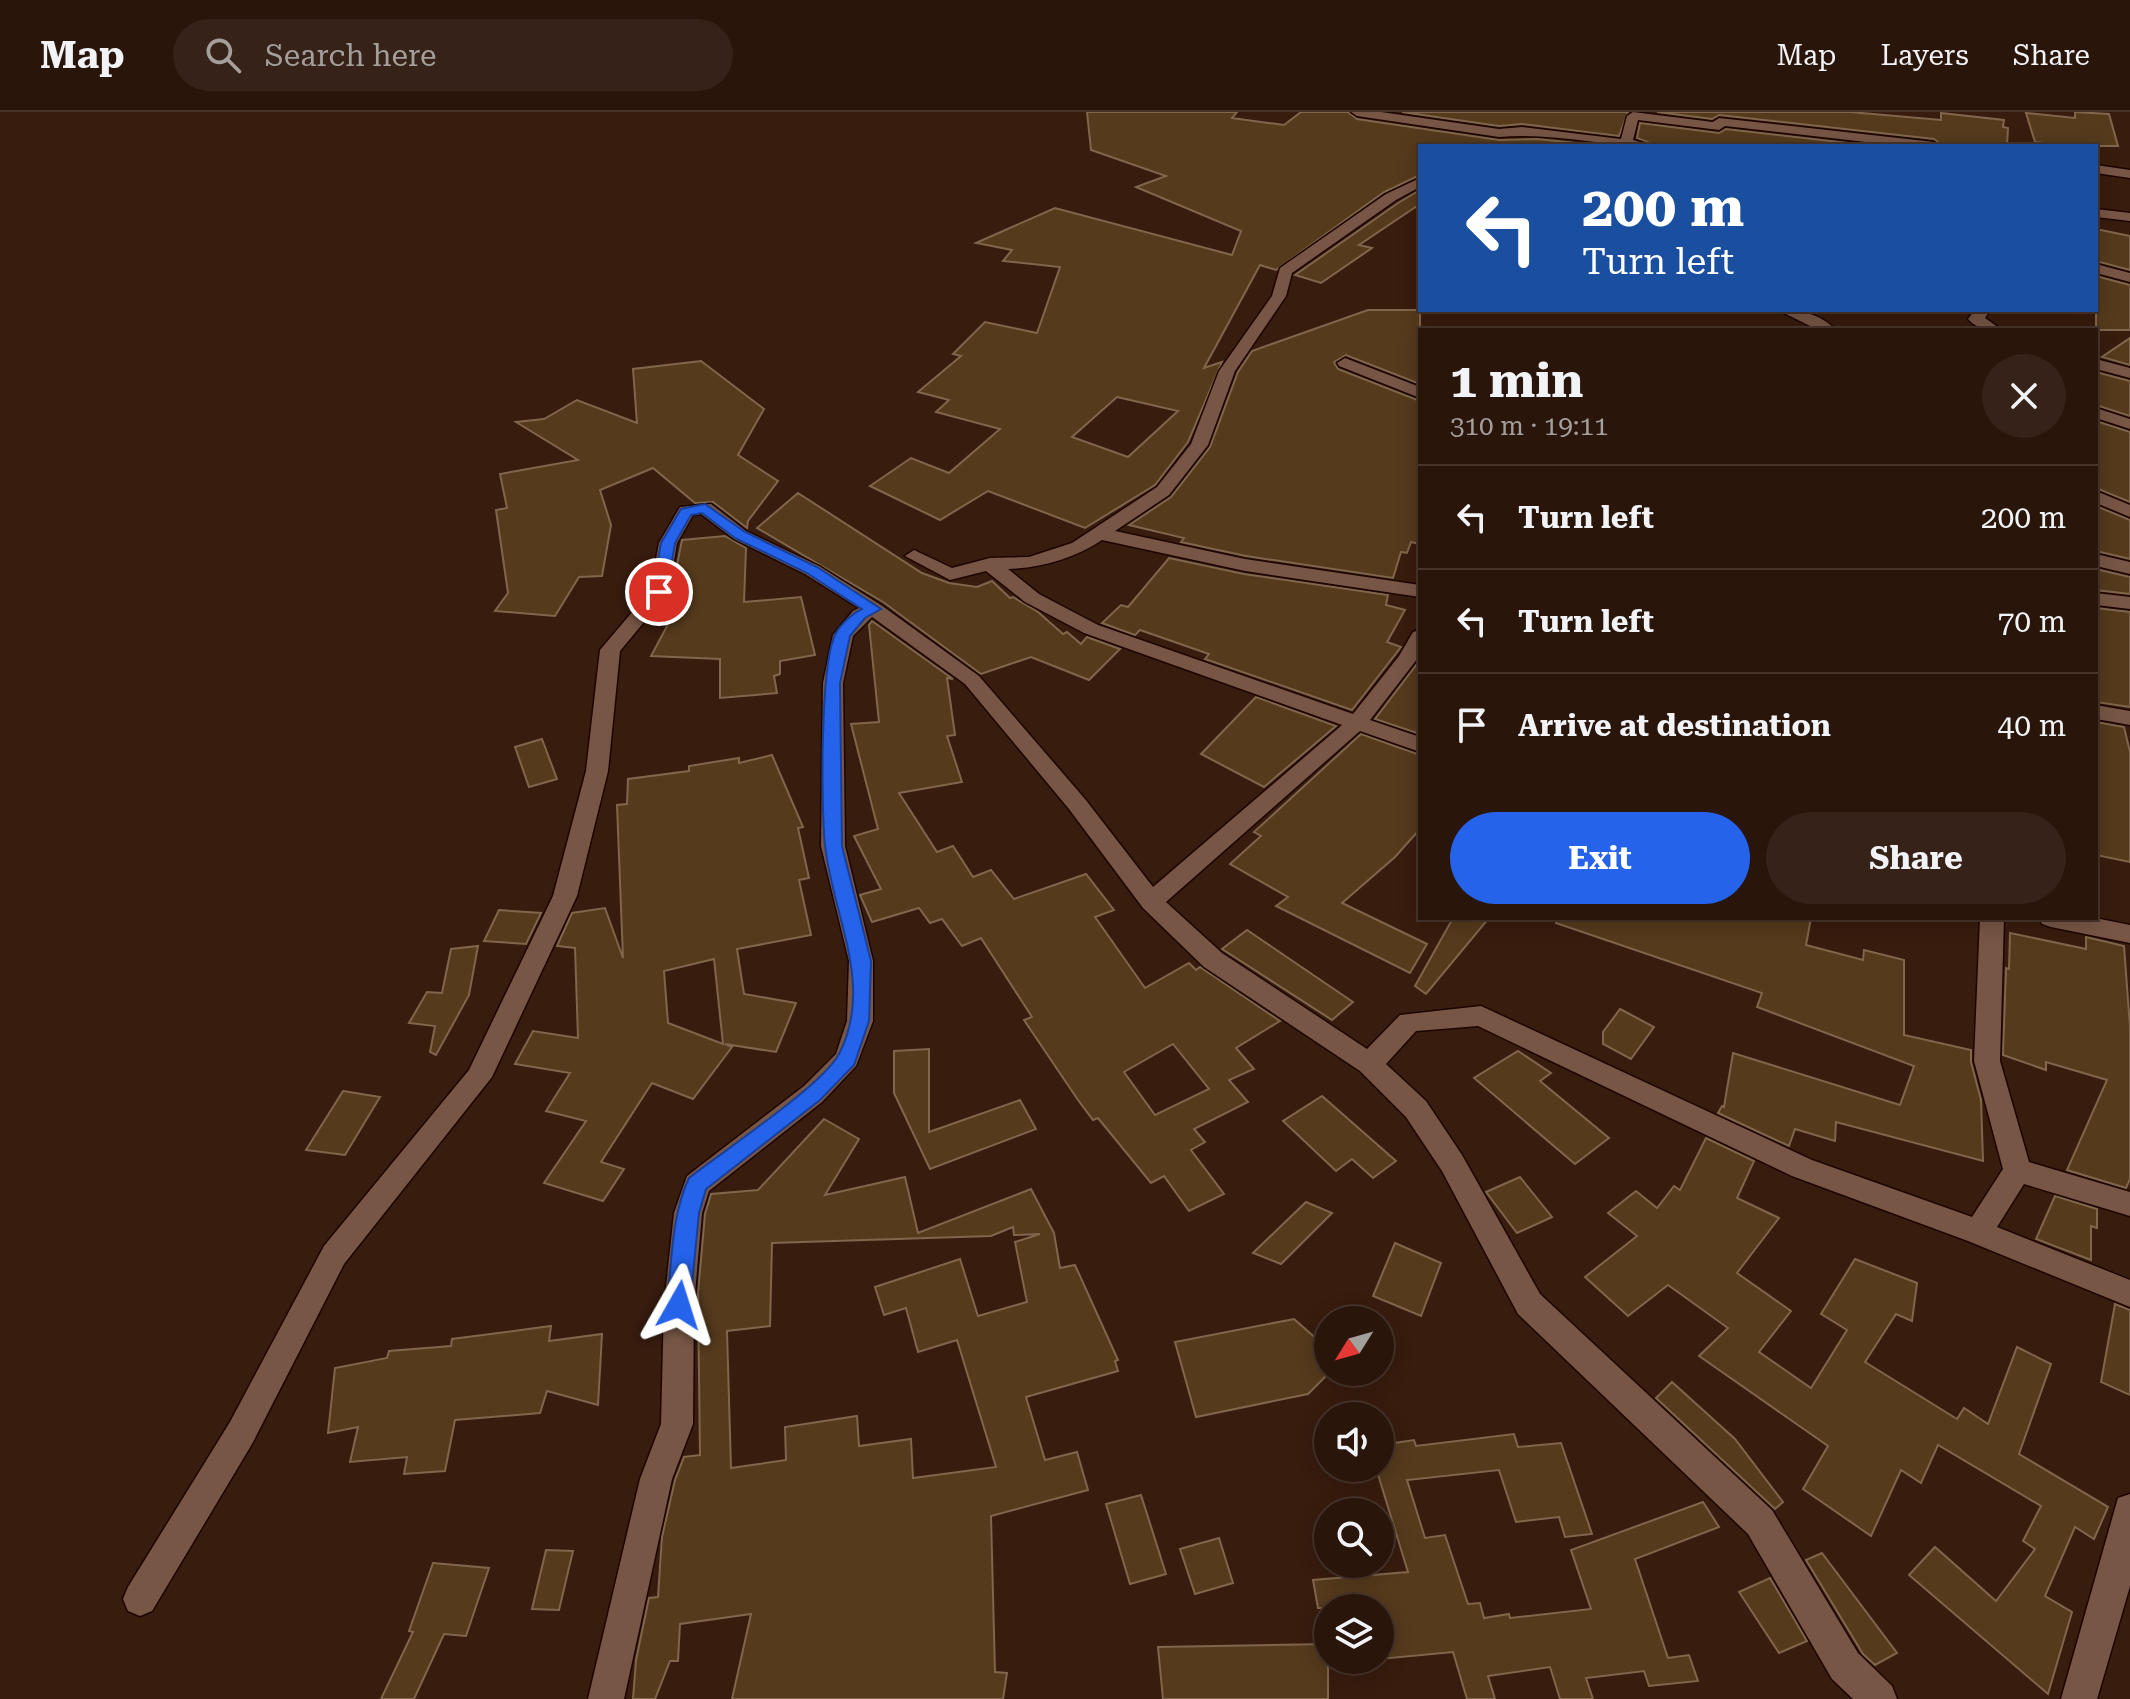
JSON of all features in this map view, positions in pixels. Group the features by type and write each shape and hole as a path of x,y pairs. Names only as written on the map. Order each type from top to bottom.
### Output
{"street":[{"path":"1357,112 1499,133 1522,131 1633,144"},
{"path":"1626,143 1633,116 1719,126 1719,122 1845,134 1919,144"},
{"path":"1486,144 1499,133"},
{"path":"2098,169 2130,174"},
{"path":"914,556 950,574 990,564 1031,563 1079,547 1163,491 1199,445 1227,371 1279,296 1285,271 1391,197 1418,183"},
{"path":"2098,213 2130,217"},
{"path":"2098,269 2130,278"},
{"path":"1981,312 1976,319 1991,328"},
{"path":"1345,363 1418,392"},
{"path":"2098,365 2130,373"},
{"path":"2098,414 2130,424"},
{"path":"2098,497 2130,512"},
{"path":"140,1599 241,1433 334,1255 479,1077 565,896 597,771 610,650 659,592 668,543 686,511 705,508 740,535 812,570 874,609 972,680 1077,804 1151,902 1213,960 1369,1064 1416,1109 1438,1141 1529,1304 1760,1522 1845,1666 1879,1699"},
{"path":"1097,533 1245,565 1418,591"},
{"path":"2098,560 2130,568"},
{"path":"990,564 1032,598 1091,629 1418,744"},
{"path":"2098,599 2130,603"},
{"path":"606,1699 656,1479 677,1424 679,1305 688,1213 697,1184 822,1086 847,1059 860,1021 861,961 833,846 833,683 843,635 860,615 874,609"},
{"path":"1151,902 1356,724 1408,658 1418,640"},
{"path":"2098,712 2130,718"},
{"path":"1978,1232 2017,1170 1987,1061 1992,920"},
{"path":"2061,920 2130,934"},
{"path":"1369,1064 1409,1022 1481,1016 1802,1168 1978,1232 2130,1294"},
{"path":"2017,1170 2130,1204"},
{"path":"2079,1699 2114,1582 2130,1510"}],"building":[{"path":"1087,112 1237,112 1232,118 1284,125 1301,112 1348,112 1357,119 1499,140 1537,139 1586,144 1418,144 1418,176 1384,192 1276,270 1260,265 1204,368 1222,362 1188,442 1155,485 1085,528 988,491 940,520 870,486 911,458 949,473 1000,429 936,412 949,400 918,392 961,356 953,354 985,322 1037,333 1060,267 1003,261 1012,250 976,243 1055,208 1232,255 1241,231 1136,187 1166,176 1091,150","holes":["1117,397 1178,411 1128,457 1072,437"]},
{"path":"1402,112 1628,112 1619,136 1522,124 1499,126"},
{"path":"1657,112 1850,112 1941,120 1941,113 2004,120 2003,127 2008,128 2007,144 1940,144 1934,139 1719,115 1712,119"},
{"path":"2075,112 2109,114 2118,146 2035,142 2026,113 2075,118"},
{"path":"1640,123 1857,144 1652,144 1637,138"},
{"path":"1418,191 1418,205 1359,245 1372,248 1321,283 1295,275"},
{"path":"2098,229 2130,236 2130,270 2098,262"},
{"path":"2098,277 2130,285 2130,330 2096,328"},
{"path":"1368,310 1420,312 1418,383 1346,355 1334,362 1338,369 1418,400 1418,544 1411,542 1407,553 1401,552 1393,578 1246,556 1181,542 1184,538 1129,525 1171,497 1210,447 1238,372 1252,351"},
{"path":"2130,338 2130,365 2102,357"},
{"path":"701,361 764,409 738,455 778,481 748,521 747,528 713,502 695,503 653,468 600,490 611,525 602,576 579,577 555,616 495,611 508,593 496,510 507,508 500,474 578,460 516,422 544,419 577,400 637,423 633,369"},
{"path":"2098,373 2130,381 2130,416 2098,406"},
{"path":"2098,422 2130,432 2130,502 2098,489"},
{"path":"798,493 922,573 949,583 977,587 992,581 1010,598 1038,612 1063,634 1067,632 1081,644 1087,637 1120,649 1089,680 1031,657 981,674 883,602 757,528"},
{"path":"2098,507 2130,520 2130,559 2098,551"},
{"path":"725,536 746,548 744,602 801,597 815,655 780,661 780,674 774,676 777,693 720,698 720,659 651,656 674,613 675,575 682,540"},
{"path":"1169,558 1244,574 1388,595 1386,605 1405,610 1387,642 1401,647 1352,710 1205,659 1209,654 1140,630 1135,635 1102,623 1121,605 1128,607"},
{"path":"2098,569 2130,577 2130,594 2098,590"},
{"path":"2098,608 2130,612 2130,707 2098,702"},
{"path":"872,621 953,679 947,678 955,735 947,736 962,782 899,793 937,852 953,846 973,877 991,870 1014,899 1086,874 1114,910 1095,917 1145,988 1189,963 1196,970 1200,967 1280,1021 1236,1048 1254,1069 1229,1080 1248,1102 1194,1129 1205,1142 1191,1150 1224,1194 1189,1211 1164,1176 1151,1183 1098,1118 1093,1120 1078,1100 1024,1020 1032,1017 981,938 962,946 942,919 930,923 919,908 872,922 860,895 881,889 854,836 878,829 851,724 879,722 869,625","holes":["1173,1044 1209,1089 1155,1115 1124,1072"]},
{"path":"1418,663 1418,733 1375,719"},
{"path":"1256,697 1336,726 1264,787 1201,754"},
{"path":"2098,722 2124,727 2130,752 2130,862 2098,855"},
{"path":"1361,734 1418,754 1418,831 1395,857 1342,903 1427,944 1410,973 1276,906 1288,897 1230,864 1261,836 1254,832"},
{"path":"542,739 557,779 529,787 515,747"},
{"path":"772,755 803,827 798,828 809,878 799,880 811,935 737,949 744,994 796,1003 776,1052 725,1044 732,1047 693,1099 652,1083 601,1162 624,1169 603,1201 544,1183 586,1121 546,1111 570,1073 515,1064 533,1031 578,1038 575,948 557,946 572,913 605,908 623,958 617,805 627,804 628,779 689,771 689,766 739,758 739,763","holes":["714,959 723,1044 668,1023 664,971"]},
{"path":"499,910 541,913 526,944 484,941"},
{"path":"1452,920 1487,920 1426,994 1415,986"},
{"path":"1557,920 1811,920 1806,945 1863,960 1864,950 1904,960 1904,1035 1971,1050 1981,1100 1983,1161 1836,1122 1835,1141 1795,1129 1789,1146 1718,1113 1724,1107 1733,1053 1900,1105 1914,1066 1757,1007 1762,993 1556,923"},
{"path":"1247,930 1353,1002 1332,1020 1222,949"},
{"path":"2010,933 2086,949 2086,937 2124,946 2130,1027 2130,1179 2126,1188 2067,1170 2107,1080 2046,1062 2046,1070 2003,1055"},
{"path":"478,946 469,995 436,1055 430,1052 435,1026 409,1023 427,992 442,993 451,949"},
{"path":"1620,1009 1654,1027 1631,1059 1603,1044 1603,1032"},
{"path":"929,1049 929,1132 1020,1100 1036,1129 930,1169 894,1093 894,1051"},
{"path":"1518,1051 1551,1073 1540,1081 1609,1138 1575,1164 1474,1078"},
{"path":"343,1091 380,1097 345,1155 306,1150"},
{"path":"1322,1096 1396,1161 1373,1178 1352,1159 1336,1171 1283,1121"},
{"path":"824,1119 859,1139 825,1195 905,1177 918,1233 1031,1189 1054,1233 1060,1268 1075,1265 1118,1360 1115,1361 1118,1371 1026,1397 1045,1460 1077,1452 1088,1490 991,1516 995,1672 1007,1673 1003,1699 732,1699 751,1614 680,1624 678,1661 670,1661 655,1699 633,1699 636,1660 649,1598 658,1597 662,1537 675,1480 684,1457 700,1455 698,1293 705,1214 711,1194 758,1190","holes":["1013,1227 1014,1235 1040,1234 1015,1242 1027,1302 978,1316 960,1259 875,1287 884,1315 906,1308 918,1352 957,1340 996,1467 913,1478 911,1439 859,1446 857,1416 785,1427 786,1460 731,1468 727,1331 770,1326 772,1243 991,1236"]},
{"path":"1706,1138 1754,1161 1737,1198 1779,1218 1737,1273 1791,1311 1759,1352 1811,1388 1847,1330 1821,1314 1855,1259 1917,1283 1912,1321 1896,1314 1865,1362 1957,1419 1964,1408 1988,1424 2017,1347 2051,1364 2019,1454 2108,1507 2094,1539 2075,1527 2045,1596 2072,1612 2048,1694 1909,1575 1935,1547 1996,1601 2035,1549 2023,1541 2041,1506 1938,1445 1921,1483 1901,1470 1871,1536 1803,1489 1828,1446 1699,1356 1728,1328 1668,1285 1628,1316 1585,1277 1637,1236 1608,1213 1636,1191 1657,1208 1674,1186 1680,1190"},
{"path":"1520,1177 1552,1217 1517,1233 1486,1192"},
{"path":"2055,1196 2097,1209 2097,1228 2091,1226 2091,1260 2036,1239"},
{"path":"1306,1202 1332,1213 1281,1264 1253,1253"},
{"path":"1395,1243 1441,1263 1421,1316 1373,1296"},
{"path":"2115,1304 2130,1310 2130,1395 2101,1382"},
{"path":"1294,1319 1314,1337 1316,1386 1308,1394 1196,1417 1175,1342"},
{"path":"551,1326 549,1341 602,1334 598,1405 547,1391 540,1413 455,1420 445,1471 404,1474 407,1457 350,1462 358,1427 328,1433 335,1368 387,1358 389,1351 451,1346 452,1339"},
{"path":"1672,1382 1735,1439 1783,1502 1775,1509 1656,1398"},
{"path":"1514,1434 1518,1447 1561,1443 1592,1534 1565,1537 1559,1517 1516,1522 1499,1470 1407,1480 1425,1538 1445,1535 1468,1604 1480,1603 1484,1618 1591,1609 1571,1550 1703,1502 1719,1527 1635,1559 1668,1658 1689,1655 1698,1681 1649,1686 1644,1671 1586,1678 1593,1699 1560,1699 1550,1667 1488,1676 1495,1699 1467,1699 1453,1652 1394,1658 1394,1594 1316,1594 1313,1580 1394,1578 1394,1573 1408,1572 1394,1526 1394,1498 1385,1498 1380,1482 1394,1482 1394,1443 1414,1440 1416,1446"},
{"path":"1141,1495 1166,1574 1130,1584 1106,1504"},
{"path":"1219,1538 1233,1583 1195,1594 1180,1549"},
{"path":"546,1550 573,1551 559,1610 532,1609"},
{"path":"1822,1553 1897,1653 1875,1665 1863,1654 1806,1560"},
{"path":"433,1563 489,1568 466,1636 444,1634 414,1699 381,1699 413,1632 409,1631"},
{"path":"1770,1578 1807,1641 1779,1653 1739,1592"},
{"path":"1314,1644 1314,1674 1328,1674 1328,1699 1163,1699 1158,1647"}],"route":[{"path":"659,592 668,543 686,511 705,508 740,535 812,570 874,609 860,615 843,635 833,683 833,846 861,961 860,1021 847,1059 813,1094 697,1184 688,1213 679,1305"}]}
